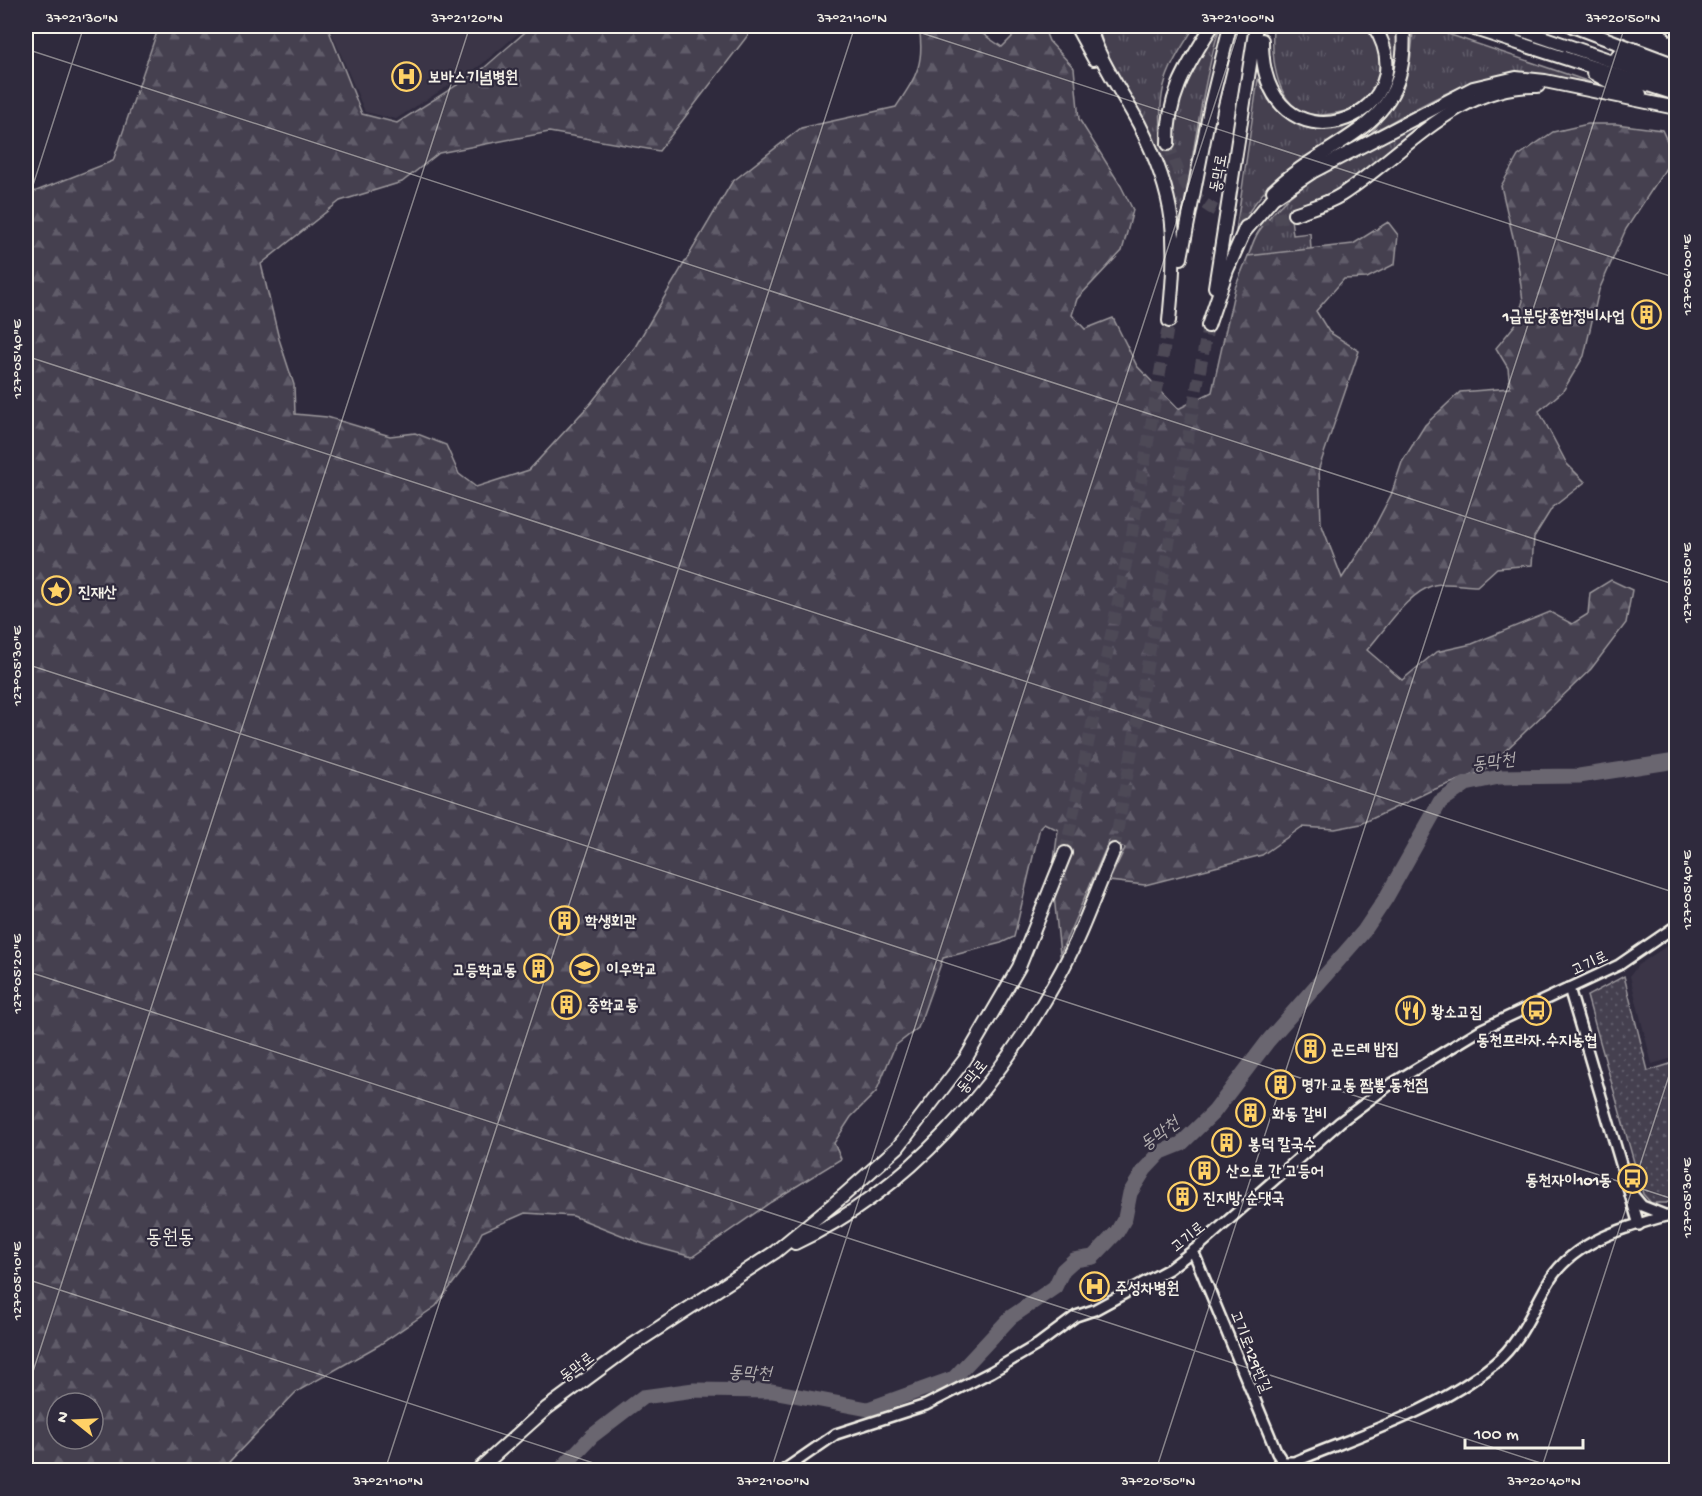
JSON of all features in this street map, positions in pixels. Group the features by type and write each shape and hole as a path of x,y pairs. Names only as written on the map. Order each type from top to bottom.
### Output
{"main road":[{"path":"1076,26 1099,68 1139,125"},
{"path":"1089,26 1107,68 1139,125"},
{"path":"1168,144 1172,101 1184,72 1212,26"},
{"name":"동막로","path":"1139,125 1168,190 1175,240 1169,321 1211,104 1230,26"},
{"name":"동막로","path":"1244,232 1227,270 1208,326 1256,26"},
{"path":"1264,26 1262,60 1269,86 1280,102 1293,114 1303,119 1322,123 1350,118 1365,108 1377,95 1384,80 1387,63 1383,42 1374,26"},
{"path":"1244,232 1254,213 1286,179 1358,134 1379,114 1391,95 1404,56 1403,26"},
{"path":"1465,26 1677,94"},
{"path":"1510,26 1556,40 1576,43 1677,74"},
{"path":"1572,26 1677,65"},
{"path":"1577,26 1589,32"},
{"path":"1672,26 1677,31"},
{"path":"1556,40 1573,49 1677,82"},
{"path":"1571,60 1617,87 1677,108"},
{"path":"1244,232 1273,198 1312,172 1473,88 1516,78 1677,108"},
{"path":"1294,214 1341,194 1438,120 1486,94 1526,86 1574,87"},
{"name":"동막로","path":"478,1470 496,1457 547,1408 631,1346 775,1252 855,1209 902,1172 950,1128 986,1086 1057,980 1114,850"},
{"name":"동막로","path":"775,1252 898,1147 966,1058 1019,967 1065,853"},
{"name":"동막로","path":"487,1470 496,1457"}],"street":[{"name":"고기로","path":"784,1470 836,1434 926,1405 1037,1346 1076,1316 1094,1310 1123,1295 1193,1251 1323,1136 1388,1086 1482,1029 1635,956 1677,926"},
{"path":"1569,988 1638,1226 1672,1214"},
{"path":"1628,1189 1642,1206 1672,1214"},
{"name":"고기로129번길","path":"1193,1251 1277,1453 1283,1462 1294,1462 1434,1403 1473,1381 1513,1346 1551,1278 1564,1263 1594,1242 1638,1226"}],"shaded area":[{"name":"보바스기념병원","path":"329,26 517,26 520,32 481,65 396,119 365,112"},
{"path":"1676,940 1676,1057 1652,1064 1630,976 1638,965"}],"green space":[{"path":"159,26 327,26 362,114 397,123 484,68 524,33 520,26 755,26 659,151 549,132 439,153 402,182 340,201 261,264 279,339 294,385 295,414 327,417 390,436 415,433 446,445 459,474 476,487 529,470 591,403 635,347 732,182 801,128 896,107 918,69 921,50 919,26 971,26 1002,47 1023,26 1043,26 1049,41 1074,68 1079,119 1121,186 1133,210 1122,251 1077,299 1072,315 1085,329 1113,318 1137,366 1178,409 1212,392 1235,288 1248,256 1353,244 1388,222 1398,235 1395,264 1367,278 1344,279 1316,311 1329,332 1359,351 1319,468 1321,523 1342,578 1369,537 1391,495 1402,462 1425,425 1460,392 1510,388 1508,368 1496,348 1515,325 1523,301 1516,250 1501,186 1518,156 1553,132 1588,124 1616,124 1662,130 1674,156 1626,229 1599,290 1584,356 1563,391 1539,411 1567,464 1585,482 1552,508 1534,537 1532,565 1497,568 1477,586 1439,584 1424,589 1406,604 1367,650 1402,680 1436,652 1472,644 1550,612 1572,624 1588,614 1590,593 1611,580 1632,590 1626,623 1591,669 1484,771 1430,791 1361,824 1335,829 1302,827 1262,855 1145,885 1109,881 1125,848 1109,841 1060,954 1052,876 1058,830 1044,823 1040,827 1014,937 1001,943 943,958 918,1028 895,1046 876,1092 851,1117 834,1143 841,1159 771,1202 692,1257 644,1244 573,1216 525,1213 482,1232 463,1270 436,1306 379,1345 296,1392 228,1463 208,1470 26,1470 26,195 113,161"},
{"path":"1098,26 1195,26 1171,67 1162,92 1162,141 1175,100 1216,26 1220,26 1202,102 1180,230 1162,164 1145,125 1112,65"},
{"path":"1273,26 1367,26 1374,34 1378,44 1380,66 1373,87 1367,96 1360,104 1338,113 1312,114 1298,109 1288,100 1276,73"},
{"path":"1380,26 1397,26 1397,61 1390,88 1376,109 1357,126 1288,171 1266,190 1236,231 1258,79 1274,107 1297,121 1324,128 1350,123 1362,117 1374,105 1387,69 1390,56 1388,42"},
{"path":"1413,26 1424,26 1590,82 1531,74 1493,77 1439,97 1371,133 1390,108 1403,84 1411,57"},
{"path":"1446,107 1337,191 1290,210 1293,235 1310,233 1311,250 1248,257 1259,231 1296,191 1344,158"},
{"path":"1624,976 1648,1071 1676,1062 1676,1199 1666,1203 1651,1203 1643,1194 1587,996"}],"waterway":[{"name":"동막천","path":"560,1470 592,1436 643,1397 694,1390 772,1391 868,1409 954,1378 1011,1317 1055,1287 1063,1270 1074,1260 1093,1257 1117,1232 1125,1218 1130,1193 1145,1169 1161,1152 1181,1144 1214,1112 1268,1041 1364,931 1386,898 1440,802 1466,784 1499,777 1579,776 1676,761"}],"tunnel":[{"path":"1168,144 1182,179 1207,205 1220,212 1249,220 1264,220 1294,214"},
{"path":"1065,853 1131,540 1169,321"},
{"path":"1114,850 1208,326"}],"place":[{"name":"보바스기념병원","path":"407,76"},
{"name":"1급분당종합정비사업","path":"1646,315"},
{"name":"진재산","path":"57,591"},
{"name":"학생회관","path":"564,920"},
{"name":"이우학교","path":"585,968"},
{"name":"고등학교동","path":"538,969"},
{"name":"중학교동","path":"566,1004"},
{"name":"황소고집","path":"1410,1011"},
{"name":"동천프라자.수지농협","path":"1537,1011"},
{"name":"곤드레 밥집","path":"1310,1048"},
{"name":"명가 교동 짬뽕 동천점","path":"1280,1084"},
{"name":"화동 갈비","path":"1251,1113"},
{"name":"봉덕 칼국수","path":"1227,1143"},
{"name":"산으로 간 고등어","path":"1205,1170"},
{"name":"동천자이101동","path":"1633,1179"},
{"name":"진지방 순댓국","path":"1182,1197"},
{"name":"주성차병원","path":"1094,1287"}],"district":[{"name":"동원동","path":"170,1236"}]}
